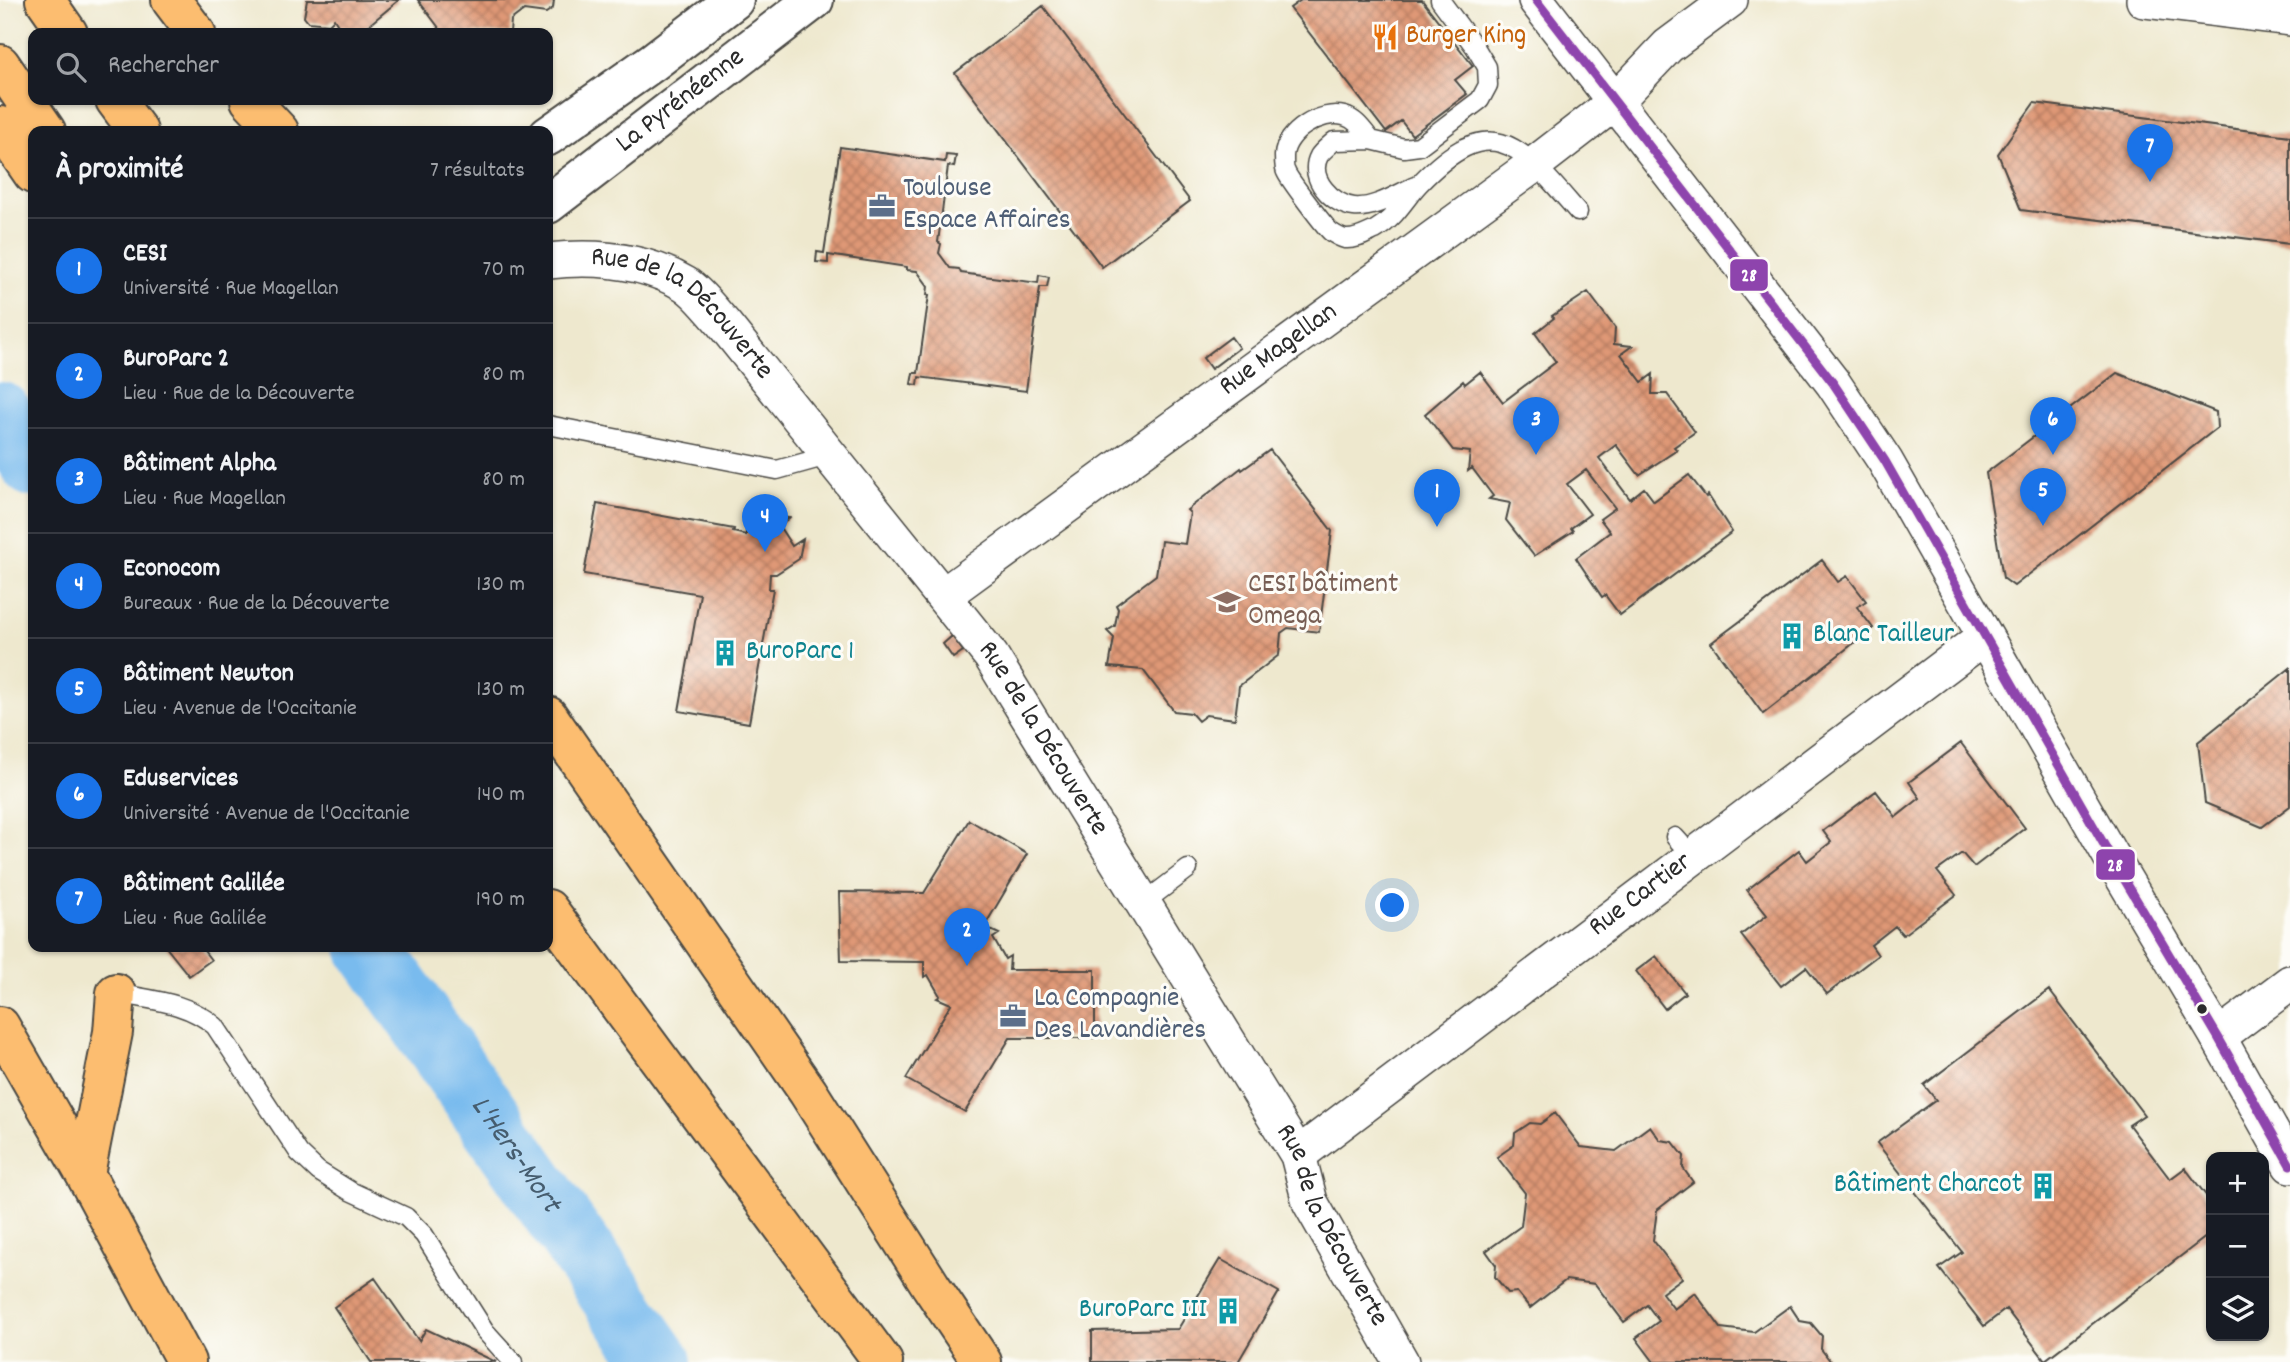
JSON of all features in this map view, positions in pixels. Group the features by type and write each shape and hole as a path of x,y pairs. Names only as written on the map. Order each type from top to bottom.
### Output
{"highway":[{"path":"45,0 65,28"},
{"path":"172,0 193,28"},
{"path":"0,64 28,105"},
{"path":"28,105 43,126"},
{"path":"120,105 134,126"},
{"path":"255,105 274,126"},
{"path":"0,126 28,167"},
{"path":"553,723 808,1092 982,1362"},
{"path":"553,916 883,1362"},
{"path":"85,1174 113,1032 116,993"},
{"path":"0,1026 85,1174 186,1362"}],"street":[{"name":"La Pyrénéenne","path":"553,132 653,62 734,0"},
{"name":"La Pyrénéenne","path":"553,200 814,0"},
{"path":"1536,0 1833,383 1885,461 2290,1165"},
{"name":"Rue Magellan","path":"944,595 1535,164 1614,103 1668,46 1730,0"},
{"path":"2144,0 2290,18"},
{"name":"Rue de la Découverte","path":"553,260 613,259 650,268 687,285 723,323 831,455 859,509 944,595 992,656 1298,1155 1310,1202 1401,1362"},
{"name":"Rue Cartier","path":"1298,1155 1684,847 1984,637"},
{"path":"2218,1037 2290,984"}],"lane":[{"path":"1419,184 1374,204 1354,207 1338,202 1328,194 1316,173 1318,157 1334,141 1371,140 1404,148 1419,146 1480,100 1488,85 1487,67 1440,0"},
{"path":"1371,140 1355,120 1341,115 1318,118 1296,131 1284,153 1286,173 1332,233 1345,239 1360,237 1386,224 1419,184 1463,147 1496,141 1513,146 1535,164 1578,212"},
{"path":"553,426 777,470 831,455"},
{"path":"1142,904 1188,869"},
{"path":"116,993 191,1009 215,1026 299,1153 318,1171 350,1191 406,1217 424,1235 485,1331 513,1362"}],"building":[{"path":"307,0 399,0 365,28 339,27 334,19 329,24 308,22 304,17"},
{"path":"418,0 554,0 553,8 546,13 524,10 511,20 510,28 439,28"},
{"path":"1301,0 1422,0 1473,66 1455,80 1467,94 1412,135 1401,121 1386,132 1290,8"},
{"path":"1043,6 1190,201 1102,267 955,73"},
{"path":"2034,103 2290,136 2290,244 2021,210 1998,154"},
{"path":"840,147 945,162 946,155 956,156 954,167 948,166 938,242 941,244 939,253 950,268 959,269 961,273 1038,283 1039,275 1049,277 1047,287 1040,287 1026,391 919,377 918,385 911,384 913,373 918,373 929,295 928,286 917,271 907,270 907,267 828,255 828,263 816,262 817,252 824,253"},
{"path":"1588,292 1615,328 1614,344 1632,346 1621,354 1642,382 1653,374 1652,394 1667,394 1695,432 1674,447 1677,450 1639,475 1616,445 1599,458 1630,499 1644,488 1654,501 1689,475 1706,497 1708,495 1732,532 1620,615 1605,595 1602,597 1576,558 1610,532 1600,519 1615,508 1586,470 1567,484 1590,514 1571,528 1573,531 1534,556 1506,520 1510,503 1489,499 1493,496 1472,468 1468,471 1470,452 1453,450 1425,414 1463,381 1465,384 1480,372 1503,402 1556,362 1535,333 1554,318 1552,316"},
{"path":"1231,337 1239,348 1211,369 1203,358"},
{"path":"2117,373 2216,412 2217,428 2014,586 2003,578 1986,473"},
{"path":"1270,450 1332,531 1319,632 1288,628 1281,633 1279,655 1239,686 1235,719 1206,715 1198,721 1191,713 1174,711 1143,670 1109,667 1114,638 1107,631 1115,626 1118,609 1116,605 1156,575 1161,541 1185,544 1190,513 1187,510 1241,468 1242,470"},
{"name":"BuroParc 1","path":"597,504 734,529 733,532 746,535 746,531 769,516 789,518 779,526 792,546 803,539 799,559 776,574 770,574 769,589 773,589 749,723 679,711 700,594 584,574"},
{"name":"Blanc Tailleur","path":"1822,560 1838,582 1847,576 1866,601 1857,607 1873,628 1763,714 1711,643"},
{"path":"952,636 963,651 953,658 943,644"},
{"path":"2290,668 2290,806 2262,827 2205,803 2198,742"},
{"path":"1961,743 2025,828 1974,867 1962,853 1937,871 1956,895 1903,935 1895,926 1871,945 1878,955 1827,994 1806,967 1781,986 1741,935 1767,915 1747,890 1799,850 1807,861 1831,842 1823,831 1876,791 1896,817 1920,798 1909,782"},
{"path":"969,820 1027,854 984,927 999,934 993,938 1005,959 1010,956 1009,970 1095,970 1095,1038 1010,1038 965,1112 906,1079 951,1004 937,998 940,996 928,975 924,977 924,962 841,961 839,892 924,893"},
{"path":"170,952 205,952 211,960 189,976"},
{"path":"1656,956 1685,993 1665,1009 1636,971"},
{"name":"Bâtiment Charcot","path":"2049,990 2144,1115 2129,1125 2170,1179 2185,1168 2206,1195 2206,1237 2045,1360 2006,1309 1984,1326 1939,1268 1962,1252 1877,1143 1936,1100 1924,1085"},
{"path":"1555,1113 1581,1147 1616,1151 1650,1126 1660,1140 1673,1142 1684,1156 1683,1168 1693,1182 1657,1210 1653,1240 1682,1278 1662,1293 1674,1309 1695,1293 1721,1328 1754,1332 1790,1306 1800,1321 1811,1323 1822,1336 1821,1349 1831,1362 1654,1362 1636,1338 1659,1321 1647,1305 1624,1322 1595,1284 1566,1280 1530,1308 1517,1292 1508,1293 1495,1277 1496,1265 1486,1251 1521,1226 1525,1193 1497,1157 1514,1145 1515,1133 1530,1123 1540,1124"},
{"name":"BuroParc III","path":"1220,1259 1279,1292 1238,1362 1092,1362 1092,1331 1178,1329"},
{"path":"375,1278 419,1341 426,1329 496,1362 371,1362 334,1307"}],"waterway":[{"name":"L'Hers-Mort","path":"0,415 28,457"},
{"name":"L'Hers-Mort","path":"372,952 659,1362"}],"transit line":[{"name":"28","path":"1536,0 1833,383 1885,461 2290,1165"}],"place":[{"name":"Burger King","path":"1385,37"},
{"name":"Bâtiment Galilée","path":"2150,182"},
{"name":"Toulouse Espace Affaires","path":"882,206"},
{"name":"Bâtiment Alpha","path":"1536,455"},
{"name":"Eduservices","path":"2053,455"},
{"name":"Bâtiment Newton","path":"2043,526"},
{"name":"CESI","path":"1437,527"},
{"name":"Econocom","path":"765,552"},
{"name":"CESI bâtiment Omega","path":"1227,602"},
{"name":"Blanc Tailleur","path":"1792,636"},
{"name":"BuroParc 1","path":"725,653"},
{"name":"BuroParc 2","path":"967,966"},
{"name":"La Compagnie Des Lavandières","path":"1013,1016"},
{"name":"Bâtiment Charcot","path":"2043,1186"},
{"name":"BuroParc III","path":"1228,1311"}]}
